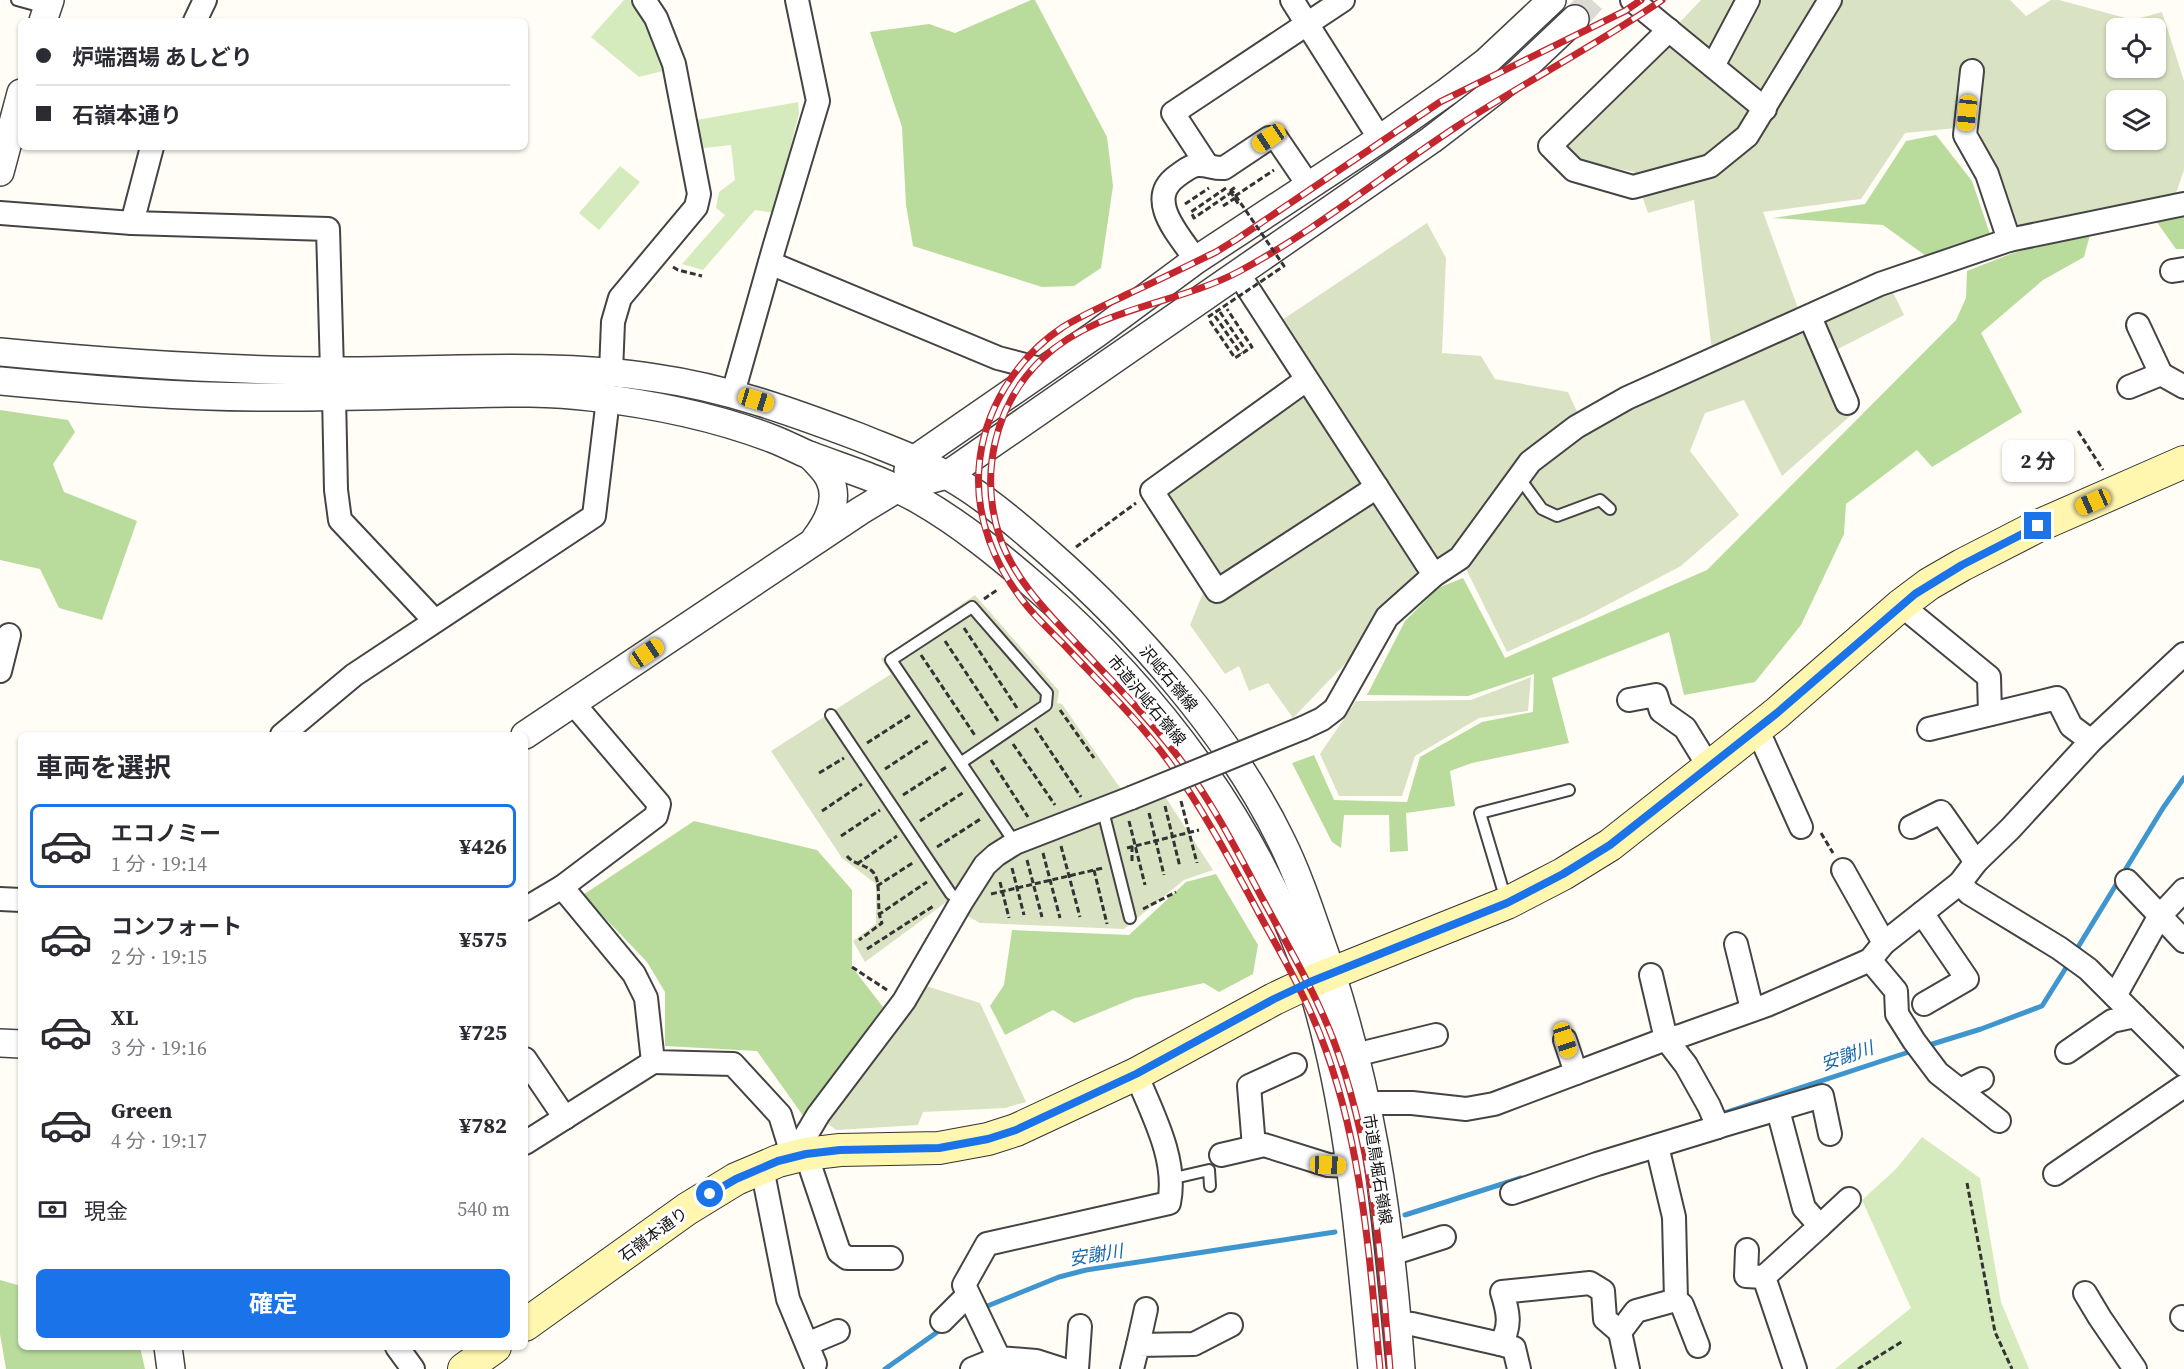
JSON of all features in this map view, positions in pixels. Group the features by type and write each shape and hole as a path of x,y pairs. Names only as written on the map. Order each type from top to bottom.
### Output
{"main road":[{"name":"石嶺本通り","path":"528,1323 694,1204 736,1179 762,1167 800,1156 840,1150 939,1148 988,1139 1040,1120 1136,1074 1274,999 1322,977 1507,903 1563,874 1610,845 1777,713 1901,605 1946,574 1999,546 2184,462"},
{"path":"464,1369 491,1350"}],"street":[{"path":"197,18 206,0"},
{"path":"611,372 613,322 620,298 696,207 699,194 674,64 656,18 644,0"},
{"path":"733,393 818,101 797,0"},
{"path":"1292,0 1380,139"},
{"path":"1207,165 1173,113 1343,0"},
{"path":"898,488 915,459 1096,334 1196,260 1380,139 1486,62 1552,0"},
{"path":"1632,0 1765,109"},
{"path":"1713,66 1748,0"},
{"path":"1669,30 1550,146 1574,170 1633,187 1710,166 1747,136 1830,0"},
{"path":"528,733 814,540 898,488 947,475 1431,140 1517,74 1575,19"},
{"path":"1972,70 1965,135 1987,174 2009,240"},
{"path":"0,172 16,101"},
{"path":"1196,260 1164,213 1163,193 1169,182 1191,166 1207,165 1216,169 1224,168 1269,138 1277,139 1309,186"},
{"path":"132,223 151,150"},
{"path":"800,1156 818,1114 904,1001 956,897 985,865 996,855 1016,851 1096,812 1136,807 1322,719 1335,709 1387,617 1434,575 1461,558 1530,462 1576,427 1627,399 1880,284 2009,240 2184,204"},
{"path":"0,213 132,223 328,229 336,490 340,520 434,620"},
{"path":"770,263 998,358 1044,369"},
{"path":"1238,273 1434,575"},
{"path":"1810,317 1847,403"},
{"path":"2138,324 2161,374 2184,387"},
{"path":"0,352 170,366 333,384"},
{"name":"沢岻石嶺線","path":"333,384 529,369 611,372 678,381 733,393 798,414 915,459 947,475 983,498 1060,562 1123,625 1194,706 1244,776 1269,816 1296,875 1322,977"},
{"path":"2129,387 2161,374"},
{"path":"1306,380 1152,491 1217,591 1377,487"},
{"path":"0,381 149,394 278,397 333,384"},
{"name":"市道沢岻石嶺線","path":"333,384 556,394 608,399 682,412 771,438 811,456 898,488 952,521 1020,573 1082,628 1154,704 1209,778 1273,892 1296,944 1322,977"},
{"path":"286,732 354,675 594,516 608,399"},
{"path":"811,456 829,477 833,492 830,516 825,527 814,540"},
{"path":"1901,605 1989,677 1990,714"},
{"path":"0,671 9,635"},
{"path":"1368,1103 1412,1103 1466,1109 1494,1104 1777,1000 1877,951 1960,883 1976,862 2091,741 2184,654"},
{"path":"1629,700 1656,695 1661,711 1685,728 1709,767"},
{"path":"1929,729 2057,698 2071,726 2091,741"},
{"path":"528,907 562,887 656,816 659,804 573,703"},
{"path":"1763,742 1801,827"},
{"path":"1911,827 1941,812 1976,862"},
{"path":"1843,870 1896,991 1897,1014 1938,1073 1999,1121"},
{"path":"2127,881 2184,941"},
{"path":"1960,883 1970,893 2059,948 2079,963 2184,1065"},
{"path":"562,887 634,974 646,998 653,1062"},
{"path":"2115,996 2159,917 2184,890"},
{"path":"0,899 18,900"},
{"path":"1922,913 1967,979 1924,1004"},
{"path":"1736,944 1752,1009"},
{"path":"1651,975 1666,1039 1686,1065 1718,1127"},
{"name":"市道鳥堀石嶺線","path":"1322,977 1355,1055 1368,1103 1391,1254 1401,1369"},
{"name":"市道鳥堀石嶺線","path":"1322,977 1350,1166 1372,1369"},
{"path":"2067,1052 2112,1021 2135,1017"},
{"path":"1355,1055 1436,1035"},
{"path":"1565,1040 1576,1073"},
{"path":"0,1043 18,1044"},
{"path":"528,1141 653,1062 733,1064 780,1114 800,1156 839,1252 847,1258 891,1258"},
{"path":"528,1063 565,1118"},
{"path":"1254,1148 1239,1091 1295,1065"},
{"path":"999,1358 964,1285 987,1244 1169,1203 1172,1191 1166,1149 1136,1074"},
{"path":"1960,1090 1982,1079"},
{"path":"2055,1174 2184,1086"},
{"path":"1512,1193 1611,1151 1657,1146 1822,1096 1830,1134"},
{"path":"1778,1110 1804,1208 1820,1226"},
{"path":"1221,1155 1264,1145 1328,1165 1350,1166"},
{"path":"1657,1146 1674,1217 1676,1300 1682,1305 1698,1346"},
{"path":"762,1167 788,1299 811,1354 838,1331"},
{"path":"1746,1250 1746,1276 1764,1277 1849,1199"},
{"path":"1391,1254 1444,1237"},
{"path":"1764,1277 1799,1360"},
{"path":"1500,1344 1506,1336 1509,1315 1502,1292 1590,1283 1602,1291 1605,1319 1620,1332 1628,1369"},
{"path":"2085,1293 2135,1369"},
{"path":"1620,1332 1636,1311 1676,1300"},
{"path":"942,1321 974,1306"},
{"path":"1132,1369 1146,1309"},
{"path":"1397,1323 1412,1324 1514,1347 1519,1369"},
{"path":"1138,1345 1196,1351 1231,1325"},
{"path":"1077,1369 1080,1326"},
{"path":"168,1350 171,1369"},
{"path":"399,1350 413,1369"},
{"path":"972,1369 999,1358 1036,1361 1061,1369"}],"lane":[{"path":"17,0 47,10"},
{"path":"1518,476 1542,509 1557,516 1600,500 1610,509"},
{"path":"962,762 1046,705 1047,693 972,607 891,660 962,762 1016,851"},
{"path":"831,715 938,874 956,897"},
{"path":"1507,903 1480,813 1569,790"},
{"path":"1096,812 1105,819 1130,918"},
{"path":"1170,1179 1209,1170 1210,1186"}],"path":[{"path":"1223,206 1276,169 1272,163"},
{"path":"1228,189 1194,218 1191,212 1228,189 1238,185"},
{"path":"1224,306 1252,347 1235,358 1208,317 1224,306 1284,266 1236,196 1228,189"},
{"path":"1228,189 1241,207"},
{"path":"657,255 678,270 702,276"},
{"path":"1218,308 1246,351"},
{"path":"1212,312 1241,354"},
{"path":"2078,431 2103,470"},
{"path":"1075,548 1152,491"},
{"path":"957,617 1026,718 1096,812"},
{"path":"1046,705 1059,708 1094,758"},
{"path":"819,773 923,707"},
{"path":"1181,801 1197,863"},
{"path":"1165,804 1180,867"},
{"path":"1136,807 1156,840 1164,875"},
{"path":"1136,807 1135,845 1145,885"},
{"path":"1801,827 1820,832 1843,870"},
{"path":"1113,851 1199,830"},
{"path":"1059,837 1080,917"},
{"path":"1041,843 1060,918"},
{"path":"1016,851 1034,885 1042,917"},
{"path":"1016,851 1017,888 1024,915"},
{"path":"847,856 850,860 871,870 878,880 878,915 882,923 859,940"},
{"path":"988,884 991,895 1117,865"},
{"path":"1094,870 1107,924"},
{"path":"878,915 938,874"},
{"path":"1000,882 1009,918"},
{"path":"1130,918 1149,905 1176,892"},
{"path":"867,949 956,897"},
{"path":"852,968 904,1001"},
{"path":"1967,1183 1995,1332 2012,1369"},
{"path":"1858,1369 1903,1341"}],"green space":[{"path":"624,0 630,0 649,24 667,70 639,77 591,37"},
{"path":"1035,0 1107,137 1113,186 1101,268 1074,286 1042,287 913,246 906,205 902,127 870,32 929,24 955,33"},
{"path":"1701,0 2010,0 2026,16 2051,0 2059,0 2126,18 2106,18 2106,78 2166,78 2166,25 2184,81 2184,170 2175,196 2016,228 1977,126 1905,133 1861,199 1763,212 1806,330 1891,288 1904,315 1838,349 1857,410 1782,476 1744,400 1705,413 1690,451 1739,515 1681,566 1586,616 1507,652 1466,569 1423,583 1293,718 1268,683 1249,691 1239,666 1225,674 1190,625 1205,588 1143,498 1315,382 1276,324 1427,223 1446,258 1442,353 1481,356 1495,379 1568,392 1580,418 1712,351 1694,200 1648,213 1634,172 1570,159 1564,143"},
{"path":"2162,12 2164,18 2140,18"},
{"path":"798,102 799,113 774,213 755,210 703,270 682,264 725,215 716,208 719,192 735,180 731,145 695,149 691,121"},
{"path":"1936,135 1972,181 1991,237 1926,256 1883,225 1773,218 1865,204 1906,141"},
{"path":"620,166 640,182 599,230 579,213"},
{"path":"2184,213 2184,249 2176,249 2156,221"},
{"path":"2090,235 2084,257 2043,280 1981,333 2022,412 1932,467 1917,450 1846,504 1844,534 1801,625 1755,682 1684,695 1669,632 1552,678 1569,743 1472,763 1450,771 1455,806 1406,813 1408,851 1390,852 1389,815 1344,815 1341,848 1332,842 1292,763 1314,755 1334,800 1407,802 1420,757 1482,722 1533,712 1534,674 1468,696 1367,695 1405,621 1438,588 1463,578 1505,658 1707,570 1956,320 1966,298 1967,271 2013,253"},
{"path":"0,410 68,420 75,432 53,464 64,492 137,521 102,620 59,608 40,569 0,560"},
{"path":"975,595 1059,691 1057,703 1062,704 1134,808 1164,795 1213,870 1184,880 1124,929 980,923 945,903 865,962 853,941 876,924 876,884 842,858 771,751 891,674 881,659"},
{"path":"1531,677 1528,711 1479,718 1415,756 1402,796 1339,796 1320,754 1356,701 1471,700"},
{"path":"694,821 817,850 852,890 852,967 883,1007 804,1117 757,1051 665,1046 665,992 647,962 583,895"},
{"path":"1216,874 1258,945 1253,974 1219,992 1204,983 1135,998 1074,1023 1053,1010 1005,1035 990,1006 1004,985 1012,930 1129,935 1186,882"},
{"path":"926,986 980,1003 1026,1102 1005,1108 923,1112 918,1125 836,1130 827,1123"},
{"path":"1922,1137 1980,1178 2001,1302 2029,1369 1835,1369 1911,1308 1862,1200 1896,1169"},
{"path":"0,1280 18,1285 18,1350 141,1350 145,1369 6,1369 0,1334"}],"waterway":[{"name":"安謝川","path":"2075,952 2163,808 2184,778"},
{"name":"安謝川","path":"1926,1046 1981,1029 2042,1006 2069,963"},
{"name":"安謝川","path":"1718,1115 1915,1050"},
{"name":"安謝川","path":"1405,1215 1521,1178"},
{"name":"安謝川","path":"980,1309 1059,1277 1086,1270 1335,1232"},
{"name":"安謝川","path":"885,1369 943,1328"}],"tunnel":[{"path":"1575,19 1592,0"}],"railway":[{"path":"1380,1369 1371,1273 1358,1176 1337,1082 1321,1037 1285,960 1215,834 1181,779 1134,718 1032,612 1005,575 990,541 980,505 979,468 982,447 995,407 1017,370 1031,354 1063,327 1216,252 1440,102 1625,11 1641,0"},
{"path":"1390,1369 1379,1243 1366,1160 1347,1079 1326,1021 1300,967 1232,843 1188,771 1140,711 1043,607 1014,568 1000,538 994,514 991,465 995,442 1002,419 1026,376 1043,358 1065,341 1112,317 1189,292 1238,272 1322,221 1456,127 1662,0"}],"route":[{"path":"710,1194 736,1179 778,1161 806,1154 840,1150 939,1148 988,1139 1016,1130 1136,1074 1310,982 1507,903 1563,874 1610,845 1777,713 1915,594 1962,565 2038,526"}]}
